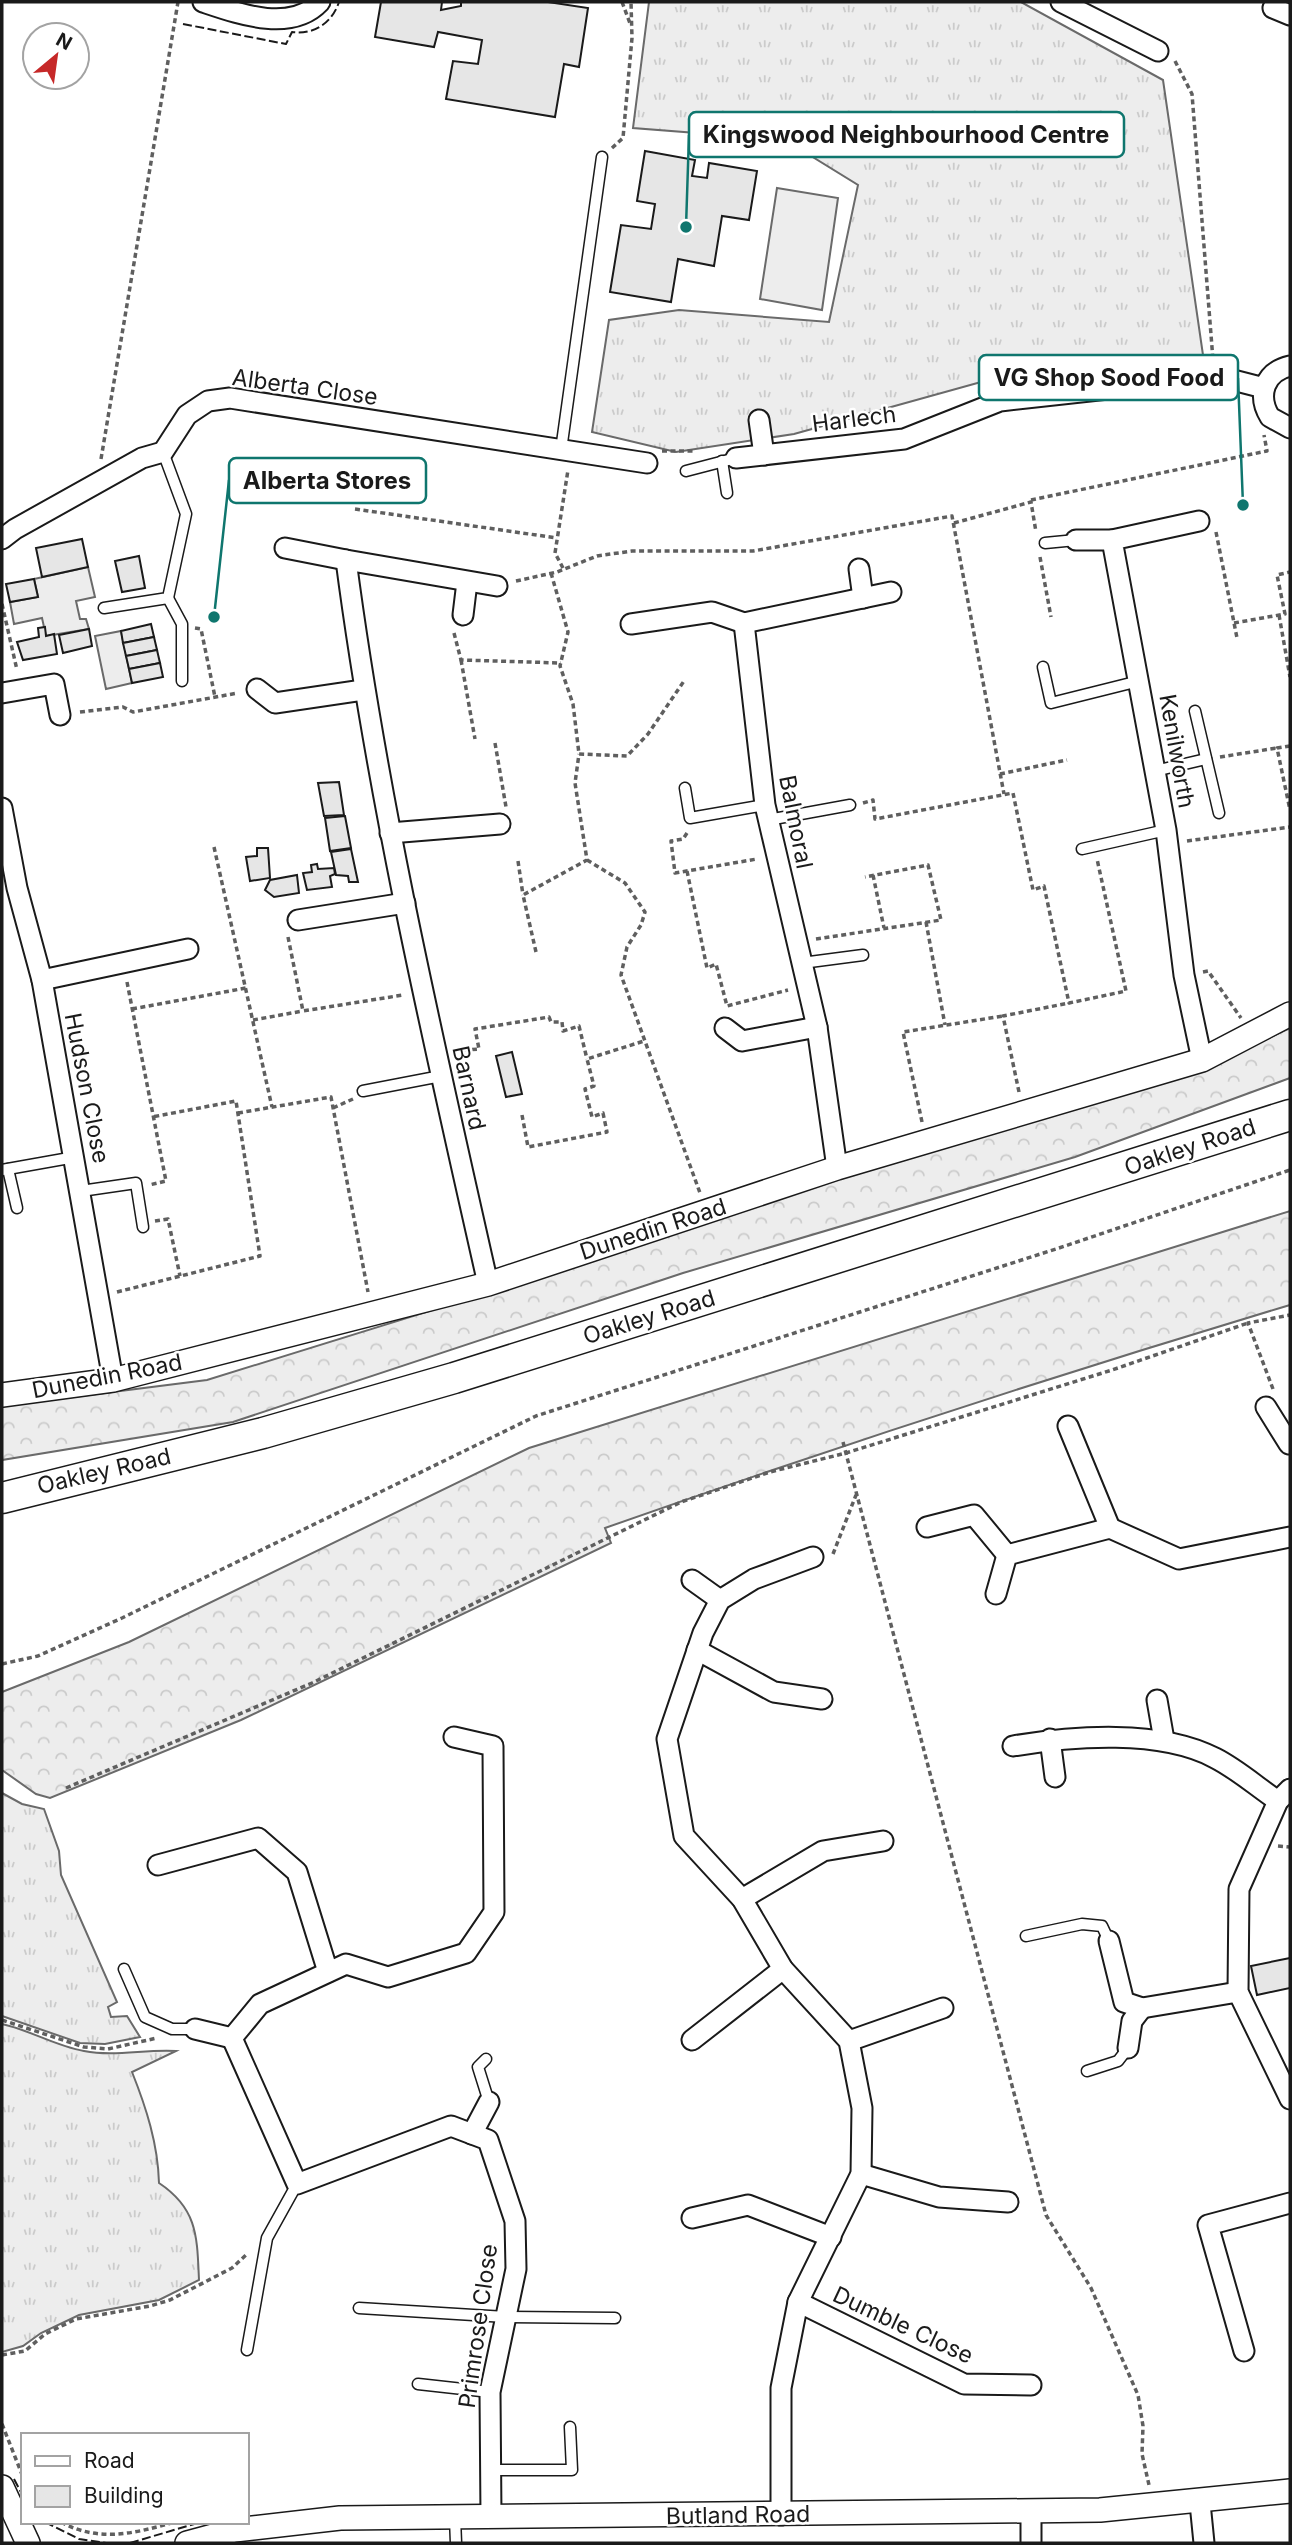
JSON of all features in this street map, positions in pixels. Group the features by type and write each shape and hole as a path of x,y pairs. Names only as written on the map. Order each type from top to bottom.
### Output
{"main road":[{"name":"Oakley Road","path":"2,1498 263,1433 454,1378 1290,1115"}],"street":[{"path":"203,2 285,21 310,12 320,2"},
{"path":"1060,2 1158,51"},
{"path":"1290,366 1274,373 1264,388 1262,398 1270,417 1290,428"},
{"name":"Harlech","path":"729,460 904,439 1000,401 1230,379 1264,388"},
{"name":"Alberta Close","path":"163,452 187,415 208,401 230,398 646,463"},
{"path":"759,420 764,455"},
{"path":"2,540 15,529 142,458 163,452"},
{"path":"1076,540 1112,540 1199,521"},
{"name":"Kenilworth","path":"1112,540 1167,837 1184,975 1202,1060"},
{"path":"285,548 497,586"},
{"name":"Barnard","path":"346,560 363,690 390,834 488,1284"},
{"path":"859,569 863,598"},
{"path":"457,618 467,582"},
{"path":"631,624 712,612 744,623 891,592"},
{"name":"Balmoral","path":"744,623 767,812 817,1027 837,1168"},
{"path":"2,693 54,684 60,715"},
{"path":"257,689 275,703 363,690"},
{"name":"Hudson Close","path":"2,808 10,890 42,980 113,1380"},
{"path":"390,834 500,824"},
{"path":"298,920 405,903"},
{"path":"42,980 187,950"},
{"name":"Dunedin Road","path":"2,1395 113,1380 488,1284 837,1168 1202,1060 1290,1014"},
{"path":"725,1028 742,1041 817,1027"},
{"path":"1266,1406 1290,1445"},
{"path":"1068,1426 1111,1528"},
{"path":"927,1527 974,1515 1007,1555"},
{"path":"1007,1555 1111,1528 1179,1559 1290,1537"},
{"path":"996,1594 1007,1555"},
{"path":"813,1557 754,1578 720,1600 697,1650 667,1740 684,1836 742,1899 783,1969 849,2042 943,2008"},
{"path":"692,1580 720,1600"},
{"path":"697,1650 774,1692 822,1699"},
{"path":"1157,1700 1164,1740"},
{"path":"232,2038 260,2004 346,1964 388,1977 466,1953 494,1912 493,1746 454,1737"},
{"path":"1050,1740 1055,1777"},
{"path":"1013,1746 1050,1740 1164,1740 1215,1758 1284,1795 1239,1889 1238,1992 1290,2099"},
{"path":"158,1865 258,1838 297,1872 328,1972"},
{"path":"742,1899 822,1852 883,1841"},
{"path":"1109,1941 1124,2002 1142,2008 1238,1992"},
{"path":"692,2040 783,1969"},
{"path":"1128,2048 1132,2021 1142,2008"},
{"path":"195,2029 232,2038"},
{"path":"232,2038 297,2184 451,2126 472,2134 489,2102"},
{"name":"Dumble Close","path":"781,2515 781,2388 798,2302 861,2174 862,2108 849,2042"},
{"name":"Primrose Close","path":"472,2134 488,2140 515,2221 516,2269 490,2392 491,2517"},
{"path":"861,2174 939,2197 1008,2202"},
{"path":"1244,2351 1208,2225 1290,2203"},
{"path":"692,2218 748,2205 831,2237"},
{"name":"Dumble Close","path":"798,2302 964,2384 1031,2385"},
{"path":"2,2487 28,2543"},
{"name":"Butland Road","path":"187,2543 235,2530 312,2521 1100,2510 1290,2491"},
{"path":"1200,2502 1204,2543"},
{"path":"1031,2512 1031,2543"}],"lane":[{"path":"566,451 602,157"},
{"path":"163,452 186,514 168,598 181,624 182,681"},
{"path":"686,471 729,460 727,493"},
{"path":"1042,543 1076,540"},
{"path":"104,608 168,598"},
{"path":"1044,667 1051,703 1139,681"},
{"path":"1195,710 1219,813"},
{"path":"1155,771 1206,759"},
{"path":"685,788 690,818 850,805"},
{"path":"1082,849 1167,837"},
{"path":"802,963 863,955"},
{"path":"363,1091 441,1076"},
{"path":"17,1208 5,1170 75,1157"},
{"path":"81,1191 136,1183 143,1226"},
{"path":"1026,1936 1082,1924 1102,1926 1109,1941"},
{"path":"124,1969 145,2017 172,2029 195,2029"},
{"path":"1087,2071 1118,2061 1128,2048"},
{"path":"486,2059 478,2067 489,2102"},
{"path":"247,2350 267,2238 297,2184"},
{"path":"359,2308 506,2317 615,2318"},
{"path":"418,2384 490,2392"},
{"path":"489,2470 572,2470 570,2427"},
{"path":"455,2517 456,2543"}],"path":[{"path":"91,488 103,452 178,2"},
{"path":"622,2 632,28"},
{"path":"602,157 623,138 632,2"},
{"path":"1158,51 1173,58 1192,94 1214,380"},
{"path":"1031,500 1267,451 1262,427 1270,417"},
{"path":"563,569 555,553 566,451"},
{"path":"954,523 1031,502 1042,543"},
{"path":"355,509 557,538"},
{"path":"497,586 551,573 597,556 632,551 753,551 952,516 1004,794"},
{"path":"1199,521 1214,525 1237,638"},
{"path":"1040,556 1051,617"},
{"path":"1234,623 1285,614 1277,575 1290,572"},
{"path":"551,573 568,632 561,663 573,704 579,754 575,783 587,860 625,883 645,912 641,925 627,947 621,975 694,1182 709,1210"},
{"path":"2,604 22,689"},
{"path":"1279,615 1290,677"},
{"path":"457,618 461,660 475,739"},
{"path":"181,624 201,629 215,697"},
{"path":"461,660 561,663"},
{"path":"579,754 627,756 648,734 684,681"},
{"path":"60,715 123,707 133,712 257,689"},
{"path":"495,743 506,808 500,824"},
{"path":"1206,759 1290,746"},
{"path":"1276,748 1290,810"},
{"path":"1000,774 1067,760"},
{"path":"850,805 873,800 875,819 1013,793 1033,890 1044,886 1069,1003"},
{"path":"696,817 683,839 671,841 675,873 777,855"},
{"path":"1167,837 1290,827"},
{"path":"925,1142 903,1032 1003,1016 1126,991 1094,846"},
{"path":"214,847 272,1107"},
{"path":"524,897 587,860"},
{"path":"518,861 536,952"},
{"path":"797,942 941,920 928,865 866,877"},
{"path":"687,871 707,968 716,964 727,1006 807,985"},
{"path":"873,875 884,929"},
{"path":"298,920 286,923 303,1011"},
{"path":"926,922 945,1025"},
{"path":"123,963 166,1181 136,1188"},
{"path":"1184,975 1208,971 1253,1033"},
{"path":"132,1009 246,988"},
{"path":"253,1020 424,992"},
{"path":"1003,1016 1023,1113"},
{"path":"436,1052 479,1049 475,1029 549,1017 551,1022 562,1022 563,1031 579,1026 594,1086 585,1088 592,1117 603,1113 607,1132 528,1147 523,1115"},
{"path":"587,1059 644,1041"},
{"path":"333,1108 349,1103 363,1091"},
{"path":"238,1113 331,1097 372,1314"},
{"path":"99,1296 260,1256 236,1101 152,1117"},
{"path":"2,1664 38,1656 122,1618 536,1416 1059,1248 1290,1170"},
{"path":"143,1226 168,1219 180,1276"},
{"path":"65,1788 312,1684 681,1502 770,1472 846,1453 1112,1370 1248,1323 1290,1315"},
{"path":"1248,1323 1279,1405 1266,1406"},
{"path":"843,1442 1046,2215 1091,2288 1138,2395 1143,2426 1142,2454 1149,2487"},
{"path":"813,1557 833,1554 856,1493"},
{"path":"2,2020 84,2047 108,2049 164,2037"},
{"path":"2,2354 25,2351 45,2334 76,2319 134,2310 170,2300 232,2268 250,2250"},
{"path":"2,2424 21,2472"},
{"path":"66,2524 88,2533 111,2536 134,2534 168,2524"}],"green space":[{"path":"649,2 1021,2 1163,80 1203,355 981,382 794,434 676,452 592,432 609,320 679,310 829,322 858,185 785,140 633,128"},
{"path":"1290,1028 1290,1078 1075,1157 683,1273 233,1422 2,1460 2,1406 207,1380 581,1264 888,1163 1208,1067"},
{"path":"1290,1211 1290,1305 946,1412 605,1528 611,1543 241,1720 50,1798 36,1794 2,1770 2,1692 129,1642 529,1448"},
{"path":"2,1793 22,1804 44,1809 59,1851 61,1875 117,2002 108,2007 111,2017 127,2016 140,2037 105,2044 80,2043 2,2016"},
{"path":"2,2024 84,2051 176,2051 132,2072 150,2126 159,2183 181,2203 193,2225 199,2280 159,2300 79,2315 41,2333 23,2346 2,2352"}],"shaded area":[{"path":"777,188 838,198 822,310 760,299"},
{"path":"88,567 95,597 76,601 80,619 86,619 89,629 46,636 42,618 14,624 10,602 38,597 34,579"},
{"path":"121,631 132,683 106,689 95,636"}],"building":[{"path":"381,2 442,2 441,10 461,6 461,2 548,2 588,8 579,67 564,64 555,117 446,99 453,61 478,64 482,40 438,32 434,47 375,37"},
{"path":"645,151 695,160 692,176 707,178 709,163 757,171 749,220 722,216 714,266 678,259 671,302 610,292 621,225 651,229 655,204 637,201"},
{"path":"82,539 88,567 42,577 36,548"},
{"path":"139,556 145,588 122,592 115,561"},
{"path":"34,579 38,597 10,602 6,584"},
{"path":"151,624 154,637 123,643 121,631"},
{"path":"45,627 46,636 54,634 57,654 23,660 17,642 39,637 38,628"},
{"path":"89,629 92,646 63,653 59,635"},
{"path":"154,637 157,650 126,656 123,643"},
{"path":"157,650 160,663 129,669 126,656"},
{"path":"160,663 163,677 132,683 129,669"},
{"path":"339,782 344,815 324,816 318,783"},
{"path":"345,816 351,848 330,851 325,818"},
{"path":"257,848 268,848 270,878 250,881 246,857 257,856"},
{"path":"351,849 358,882 349,882 348,876 336,875 331,852"},
{"path":"317,864 318,869 334,868 335,874 330,876 332,887 307,890 303,873 312,872 311,865"},
{"path":"297,875 299,893 274,897 265,890 270,880"},
{"path":"512,1052 522,1094 506,1097 496,1056"},
{"path":"1290,1958 1290,1988 1257,1995 1251,1966"}],"fence":[{"path":"183,24 286,44 292,32 308,32 327,22 339,2"},
{"path":"14,2479 21,2492"},
{"path":"49,2524 79,2539 106,2543"},
{"path":"130,2543 194,2524"}],"place":[{"name":"Kingswood Neighbourhood Centre","path":"686,227"},
{"name":"VG Shop Sood Food","path":"1243,505"},
{"name":"Alberta Stores","path":"214,617"}]}
